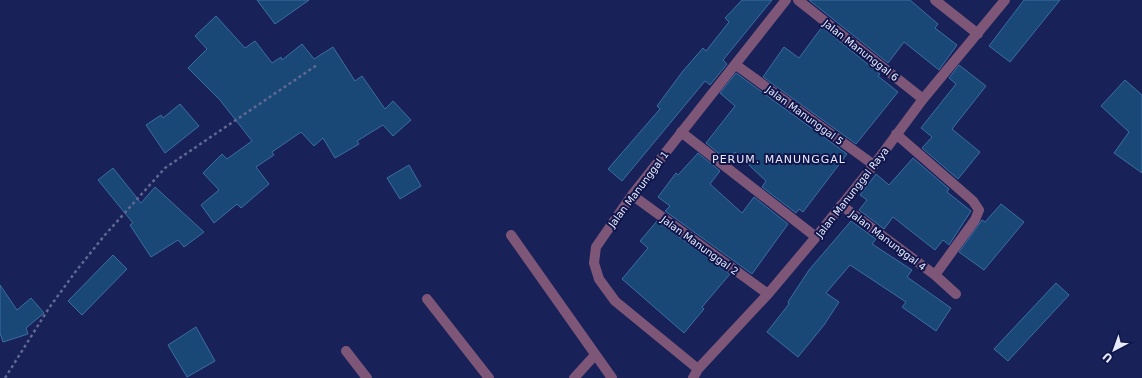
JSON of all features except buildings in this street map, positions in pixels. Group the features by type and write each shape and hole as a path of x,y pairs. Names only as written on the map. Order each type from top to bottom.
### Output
{"street":[{"name":"Jalan Manunggal 1","path":"698,369 614,301 599,279 594,263 596,247 632,196 681,132 736,65 786,0"},
{"name":"Jalan Manunggal 6","path":"798,0 923,99"},
{"path":"935,0 978,34"},
{"name":"Jalan Manunggal Raya","path":"693,378 698,369 768,294 816,237 874,166 923,99 1005,0"},
{"name":"Jalan Manunggal 5","path":"736,65 874,166"},
{"path":"681,132 816,237"},
{"name":"Jalan Manunggal 4","path":"896,134 973,201 979,210 975,220 935,276"},
{"name":"Jalan Manunggal 2","path":"632,196 768,294"},
{"name":"Jalan Manunggal 4","path":"841,205 935,276 956,294"},
{"path":"511,235 612,378"},
{"path":"427,299 489,378"},
{"path":"346,351 362,376"},
{"path":"574,378 595,355"}],"path":[{"path":"5,378 41,321 76,271 114,224 165,168 317,65"}],"district":[{"name":"PERUM. MANUNGGAL","path":"779,159"}]}
